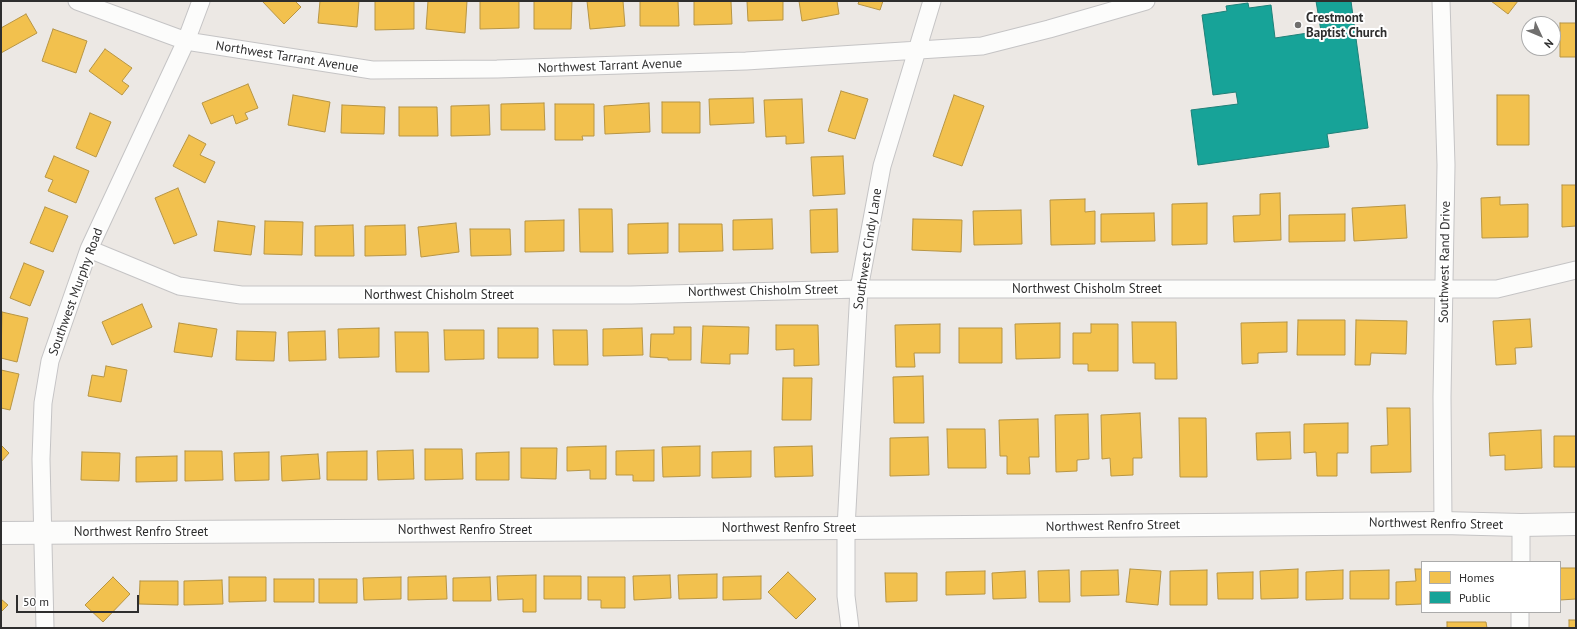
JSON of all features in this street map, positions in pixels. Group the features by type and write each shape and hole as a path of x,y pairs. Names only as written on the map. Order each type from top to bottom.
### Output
{"main road":[{"name":"Northwest Renfro Street","path":"1,532 846,528 1443,523 1521,525 1576,524"}],"street":[{"name":"Northwest Tarrant Avenue","path":"77,1 186,41 372,70 497,69 746,61 982,46 1049,29 1146,1"},
{"name":"Southwest Murphy Road","path":"45,628 41,459 43,403 50,362 89,249 186,41 201,1"},
{"name":"Southwest Cindy Lane","path":"850,628 846,596 846,528 859,289 882,166 932,1"},
{"name":"Southwest Rand Drive","path":"1442,1 1446,165 1442,397 1443,523"},
{"name":"Northwest Chisholm Street","path":"89,249 179,286 241,295 631,295 859,289 1497,289 1576,270"},
{"path":"1521,525 1521,561"},
{"path":"1520,613 1520,628"}],"building: Homes":[{"path":"262,1 295,1 301,7 284,24"},
{"path":"320,1 359,1 357,27 318,23"},
{"path":"375,1 414,1 414,29 375,30"},
{"path":"428,1 467,1 465,33 426,29"},
{"path":"480,1 519,1 519,28 480,29"},
{"path":"534,1 572,1 571,29 534,29"},
{"path":"587,1 623,1 625,26 590,29"},
{"path":"640,1 678,1 679,26 640,26"},
{"path":"694,1 731,1 732,24 694,25"},
{"path":"747,1 783,1 783,20 748,21"},
{"path":"799,1 837,1 839,14 802,21"},
{"path":"859,1 883,1 880,10 858,4"},
{"path":"1491,1 1518,1 1508,14"},
{"path":"26,14 37,33 1,53 1,28"},
{"path":"1561,23 1576,23 1576,57 1560,57"},
{"path":"53,29 87,41 76,73 42,61"},
{"path":"105,49 132,68 122,81 129,86 122,95 89,71"},
{"path":"248,84 258,108 245,113 248,119 236,124 233,115 211,124 202,103"},
{"path":"841,91 868,99 855,139 828,131"},
{"path":"293,95 330,102 325,132 288,125"},
{"path":"954,95 984,106 962,166 933,156"},
{"path":"1497,95 1529,95 1529,145 1497,145"},
{"path":"753,98 754,123 710,125 709,99"},
{"path":"802,99 804,143 786,144 786,136 766,137 764,100"},
{"path":"662,102 700,102 700,133 662,133"},
{"path":"544,103 545,130 501,130 501,104"},
{"path":"649,103 650,132 605,134 604,106"},
{"path":"555,104 594,104 594,136 582,136 583,140 555,140"},
{"path":"342,105 385,107 384,134 341,133"},
{"path":"489,105 490,135 451,136 451,106"},
{"path":"399,107 437,107 438,136 399,136"},
{"path":"90,113 111,122 96,157 76,148"},
{"path":"189,135 206,144 200,155 215,162 205,183 173,166"},
{"path":"54,156 89,171 76,203 48,191 53,180 45,177"},
{"path":"843,156 845,194 813,196 811,157"},
{"path":"1562,185 1576,185 1576,226 1562,227"},
{"path":"178,188 197,235 174,244 155,198"},
{"path":"1280,193 1281,240 1234,242 1233,216 1260,215 1260,194"},
{"path":"1500,197 1500,205 1528,204 1528,237 1482,238 1481,198"},
{"path":"1085,199 1085,212 1095,211 1095,244 1051,245 1050,200"},
{"path":"1207,203 1207,244 1172,245 1172,204"},
{"path":"1405,205 1407,238 1354,241 1352,208"},
{"path":"45,207 68,216 53,252 30,243"},
{"path":"579,209 612,209 613,252 580,252"},
{"path":"837,209 838,252 811,253 810,210"},
{"path":"1021,210 1022,244 974,245 973,211"},
{"path":"1154,213 1155,241 1101,242 1101,214"},
{"path":"1345,214 1345,241 1289,242 1289,215"},
{"path":"772,219 773,249 733,250 733,220"},
{"path":"913,219 962,220 961,252 912,250"},
{"path":"564,220 564,251 525,252 525,221"},
{"path":"218,221 255,226 251,255 214,251"},
{"path":"265,221 303,222 302,255 264,254"},
{"path":"456,223 459,252 421,257 418,227"},
{"path":"668,223 668,253 628,254 628,224"},
{"path":"679,224 722,224 723,251 679,252"},
{"path":"353,225 354,256 315,256 315,226"},
{"path":"405,225 406,255 365,256 365,226"},
{"path":"470,229 510,229 511,255 471,256"},
{"path":"24,263 44,271 30,306 10,298"},
{"path":"142,304 152,327 112,345 102,322"},
{"path":"2,312 28,318 17,362 1,358"},
{"path":"1530,319 1532,347 1515,348 1516,364 1496,365 1493,321"},
{"path":"1298,320 1345,320 1345,355 1297,355"},
{"path":"1356,320 1407,321 1406,354 1371,353 1370,365 1355,365"},
{"path":"1132,322 1176,322 1177,379 1155,379 1155,363 1133,363"},
{"path":"1287,322 1287,352 1258,353 1258,363 1242,364 1241,323"},
{"path":"179,323 217,329 212,357 174,352"},
{"path":"1060,323 1060,358 1016,359 1015,324"},
{"path":"940,324 940,353 914,353 915,367 896,367 895,325"},
{"path":"1091,324 1118,324 1118,371 1088,371 1088,364 1073,364 1073,333 1091,333"},
{"path":"776,325 818,325 819,365 794,366 794,349 776,350"},
{"path":"703,326 749,327 748,354 730,354 730,364 701,363"},
{"path":"674,327 691,327 691,360 668,360 668,358 650,357 651,334 674,334"},
{"path":"379,328 379,357 339,358 338,329"},
{"path":"498,328 538,328 538,358 498,358"},
{"path":"642,328 643,355 603,356 603,329"},
{"path":"959,328 1002,328 1002,363 959,363"},
{"path":"444,330 484,330 484,359 445,360"},
{"path":"553,330 587,330 588,365 554,365"},
{"path":"237,331 276,332 274,361 236,360"},
{"path":"325,331 326,360 289,361 288,332"},
{"path":"395,332 428,332 429,372 396,372"},
{"path":"106,366 127,370 121,402 88,396 92,375 104,377"},
{"path":"1,370 19,374 10,410 1,408"},
{"path":"923,376 924,423 894,423 893,377"},
{"path":"783,378 812,378 811,420 782,420"},
{"path":"1387,408 1410,408 1411,472 1371,473 1371,446 1388,445"},
{"path":"1140,413 1142,458 1133,458 1133,475 1111,476 1110,458 1102,459 1101,415"},
{"path":"1088,414 1089,459 1077,460 1077,471 1056,472 1055,415"},
{"path":"1179,418 1206,418 1207,477 1180,477"},
{"path":"1038,419 1039,457 1029,457 1030,474 1007,474 1007,456 1000,456 999,420"},
{"path":"1348,423 1348,453 1337,453 1337,476 1317,476 1316,452 1304,453 1304,424"},
{"path":"947,429 985,429 986,468 948,468"},
{"path":"1541,430 1542,468 1505,470 1505,455 1490,456 1489,433"},
{"path":"1290,432 1291,459 1257,460 1256,433"},
{"path":"1554,436 1576,436 1576,467 1554,467"},
{"path":"928,437 929,475 890,476 890,438"},
{"path":"1,445 9,453 1,462"},
{"path":"606,446 606,479 590,479 590,470 567,471 567,447"},
{"path":"700,446 700,476 663,477 662,447"},
{"path":"812,446 813,476 775,477 774,447"},
{"path":"521,448 557,448 556,479 521,478"},
{"path":"425,449 462,449 463,479 425,480"},
{"path":"413,450 414,479 378,480 377,451"},
{"path":"654,450 654,481 633,481 633,475 616,475 616,451"},
{"path":"185,451 222,451 223,480 185,481"},
{"path":"367,451 367,480 327,480 327,452"},
{"path":"751,451 751,477 712,478 712,452"},
{"path":"82,452 120,453 119,481 81,480"},
{"path":"269,452 269,480 235,481 234,453"},
{"path":"509,452 509,480 476,480 476,453"},
{"path":"318,454 320,479 282,481 281,456"},
{"path":"177,456 177,481 136,482 136,457"},
{"path":"1561,568 1576,568 1576,599 1561,600"},
{"path":"1130,569 1161,571 1158,605 1126,602"},
{"path":"1298,569 1298,598 1261,599 1260,571"},
{"path":"1415,569 1421,569 1421,604 1396,605 1396,582 1416,581"},
{"path":"1069,570 1070,602 1039,602 1038,571"},
{"path":"1118,570 1119,595 1081,596 1081,571"},
{"path":"1207,570 1207,605 1170,605 1170,571"},
{"path":"1343,570 1343,599 1306,600 1306,572"},
{"path":"1389,570 1389,599 1350,599 1350,571"},
{"path":"985,571 985,594 946,595 946,572"},
{"path":"1025,571 1026,598 993,599 992,573"},
{"path":"788,572 816,599 796,619 768,592"},
{"path":"1253,572 1253,599 1218,599 1217,573"},
{"path":"885,573 917,573 917,601 886,602"},
{"path":"717,574 717,598 679,599 678,575"},
{"path":"536,575 536,612 523,612 523,599 498,600 497,576"},
{"path":"670,575 671,598 634,600 633,576"},
{"path":"446,576 447,599 408,600 408,577"},
{"path":"544,576 581,576 581,599 544,599"},
{"path":"761,576 761,599 723,600 723,577"},
{"path":"113,577 130,594 103,622 85,605"},
{"path":"229,577 266,577 266,601 229,602"},
{"path":"401,577 401,599 364,600 363,578"},
{"path":"490,577 491,601 453,601 453,578"},
{"path":"588,577 625,577 625,608 601,608 601,600 588,600"},
{"path":"274,579 314,579 314,602 274,602"},
{"path":"319,579 357,579 357,603 319,603"},
{"path":"222,580 223,604 184,605 184,581"},
{"path":"140,581 178,581 178,605 139,604"},
{"path":"1,599 8,605 1,612"},
{"path":"1569,620 1576,620 1576,628 1569,628"},
{"path":"1447,622 1486,622 1487,628 1447,628"}],"building: Public":[{"path":"1316,1 1351,1 1368,128 1327,134 1329,147 1198,165 1191,110 1238,104 1236,92 1213,95 1202,15 1227,11 1226,6 1248,3 1249,8 1271,5 1275,38 1321,31"}],"place":[{"name":"Crestmont Baptist Church","path":"1298,25"}]}
